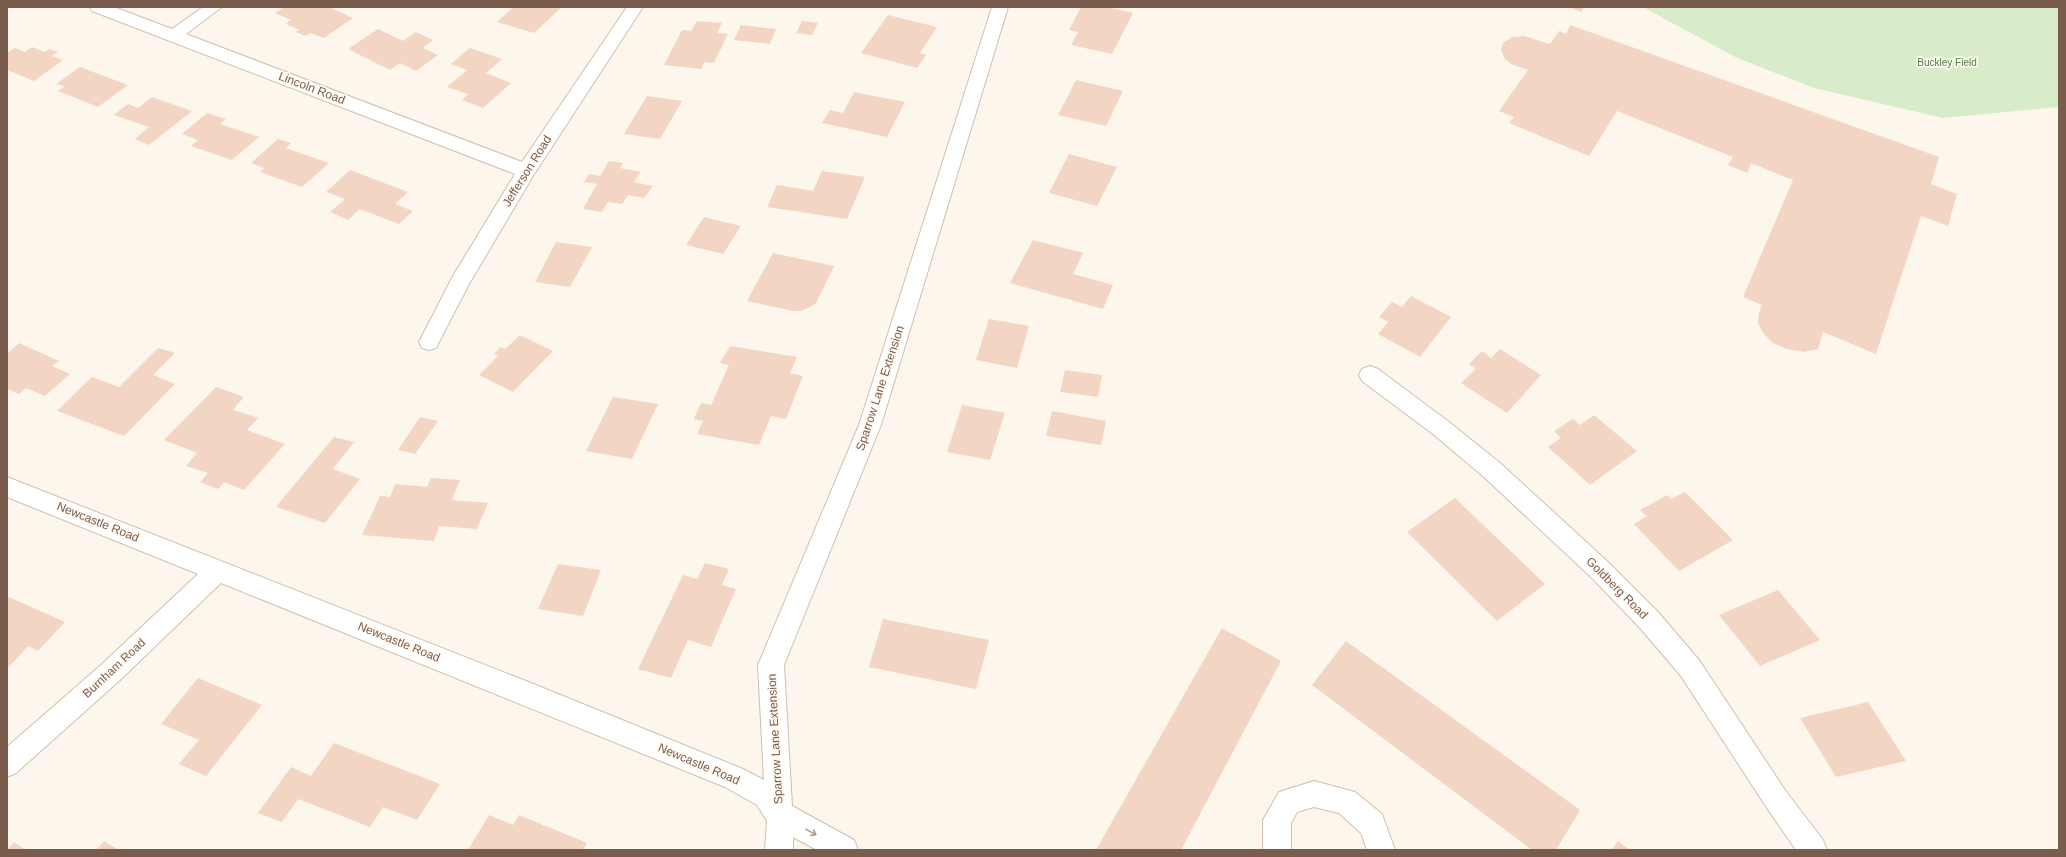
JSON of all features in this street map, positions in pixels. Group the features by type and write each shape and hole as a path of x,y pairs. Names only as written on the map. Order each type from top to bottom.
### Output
{"street":[{"name":"Lincoln Road","path":"98,7 526,171"},
{"path":"174,35 214,7"},
{"name":"Jefferson Road","path":"429,342 460,281 526,171 636,7"},
{"name":"Sparrow Lane Extension","path":"779,850 781,817 779,814 772,665 870,425 1000,7"},
{"name":"Goldberg Road","path":"1370,375 1441,428 1492,470 1600,570 1648,620 1690,668 1776,799 1813,850"},
{"name":"Newcastle Road","path":"7,487 218,570 734,778 766,796 779,814"},
{"name":"Burnham Road","path":"7,764 110,673 218,570"},
{"path":"1277,850 1277,820 1288,801 1314,794 1346,801 1372,824 1381,850"},
{"path":"779,814 844,850"}],"green space":[{"name":"Buckley Field","path":"1643,7 2059,7 2059,107 1943,118 1814,88 1735,57"}],"building":[{"path":"284,7 329,7 353,18 324,38 310,33 305,36 296,32 299,30 286,24 291,20 275,13"},
{"path":"514,7 562,7 534,33 497,22"},
{"path":"1081,7 1108,7 1133,13 1112,54 1071,45 1078,32 1069,30"},
{"path":"1569,7 1584,7 1581,12"},
{"path":"888,15 937,27 920,53 926,55 917,68 861,53"},
{"path":"697,21 722,23 717,33 728,34 714,63 704,62 701,69 664,65 682,30 691,31"},
{"path":"802,21 818,23 812,35 796,33"},
{"path":"741,25 776,29 770,44 734,40"},
{"path":"1570,25 1939,157 1931,184 1957,194 1948,226 1921,216 1876,354 1823,332 1818,349 1804,352 1787,349 1773,343 1763,333 1758,323 1762,305 1743,297 1793,180 1751,163 1747,173 1728,165 1733,157 1617,111 1589,156 1509,123 1514,117 1499,111 1528,70 1511,64 1505,59 1501,50 1503,43 1512,37 1524,36 1550,44 1559,31 1566,34"},
{"path":"378,29 403,41 416,32 433,40 423,48 438,55 416,71 400,63 390,70 348,49"},
{"path":"32,47 45,52 49,49 58,52 52,56 63,60 34,81 7,70 7,53 15,48 25,52"},
{"path":"470,48 502,59 486,73 511,83 483,108 462,100 468,94 447,87 467,70 451,64"},
{"path":"80,67 128,85 98,107 58,91 65,86 56,84"},
{"path":"1076,80 1123,91 1106,126 1058,115"},
{"path":"854,92 905,102 887,137 822,123 830,110 843,113"},
{"path":"647,96 682,101 660,139 624,134"},
{"path":"152,97 192,111 149,145 135,139 149,127 114,115 128,104 138,108"},
{"path":"207,113 226,119 220,124 259,137 232,160 191,146 198,140 182,134"},
{"path":"278,139 291,143 286,148 329,163 302,187 260,172 264,168 251,163"},
{"path":"1069,154 1117,167 1097,206 1049,193"},
{"path":"609,161 623,163 620,168 641,172 634,182 653,186 644,198 628,195 622,204 608,202 602,212 583,209 597,184 584,182 589,174 600,176"},
{"path":"350,170 408,192 395,204 413,211 399,224 360,209 348,220 330,212 345,199 326,192"},
{"path":"822,171 865,177 847,219 767,207 777,185 813,191"},
{"path":"704,217 741,226 723,254 686,245"},
{"path":"1033,240 1083,253 1073,274 1113,285 1103,309 1010,283"},
{"path":"556,242 592,247 570,287 535,282"},
{"path":"773,253 834,266 816,303 801,311 793,311 747,301"},
{"path":"1411,296 1451,317 1420,357 1378,334 1388,322 1379,317 1392,302 1402,307"},
{"path":"989,319 1029,326 1017,368 976,360"},
{"path":"520,335 553,351 513,392 479,375 498,356 494,354 500,347 505,349"},
{"path":"19,343 59,361 52,366 70,374 45,396 26,388 19,394 7,389 7,354"},
{"path":"730,346 797,357 790,373 803,376 786,419 771,416 759,445 697,434 703,421 694,419 701,403 711,405 729,365 720,363"},
{"path":"158,348 175,353 153,375 175,384 124,436 57,411 92,377 119,387"},
{"path":"1500,349 1541,375 1507,413 1461,383 1476,369 1469,364 1482,351 1491,358"},
{"path":"1065,370 1102,375 1098,397 1060,392"},
{"path":"216,387 244,397 233,410 258,418 247,430 285,444 244,490 224,482 218,489 200,482 208,473 186,466 197,453 164,440"},
{"path":"613,397 658,404 632,459 586,451"},
{"path":"962,405 1005,413 990,460 947,452"},
{"path":"1052,411 1106,421 1101,445 1046,436"},
{"path":"1594,415 1637,451 1590,485 1548,447 1561,438 1554,431 1573,419 1580,425"},
{"path":"420,417 438,421 415,454 398,450"},
{"path":"334,437 354,442 333,469 360,479 325,523 276,507"},
{"path":"431,478 460,480 452,500 488,503 477,529 439,526 434,541 362,535 380,496 390,497 395,484 427,487"},
{"path":"1685,492 1733,540 1679,571 1634,524 1647,516 1640,510 1667,495 1671,499"},
{"path":"1455,498 1545,584 1497,621 1407,532"},
{"path":"705,563 729,569 722,585 736,589 711,647 688,640 671,678 638,669 683,575 697,579"},
{"path":"558,564 601,570 583,616 538,609"},
{"path":"1778,590 1820,640 1760,666 1719,615"},
{"path":"9,597 65,622 38,651 28,646 7,669 7,599"},
{"path":"883,619 989,640 976,689 869,667"},
{"path":"1222,628 1281,661 1181,850 1096,850"},
{"path":"1346,641 1580,810 1556,850 1532,850 1312,685"},
{"path":"198,678 262,705 206,776 179,764 199,740 161,724"},
{"path":"1868,702 1906,761 1836,777 1800,718"},
{"path":"334,743 440,784 417,820 383,807 370,827 298,799 282,822 258,813 291,767 311,776"},
{"path":"489,815 513,825 519,815 587,843 583,850 468,850"},
{"path":"104,841 118,850 96,850"},
{"path":"1618,841 1630,850 1612,850"},
{"path":"14,842 26,850 7,850"}]}
